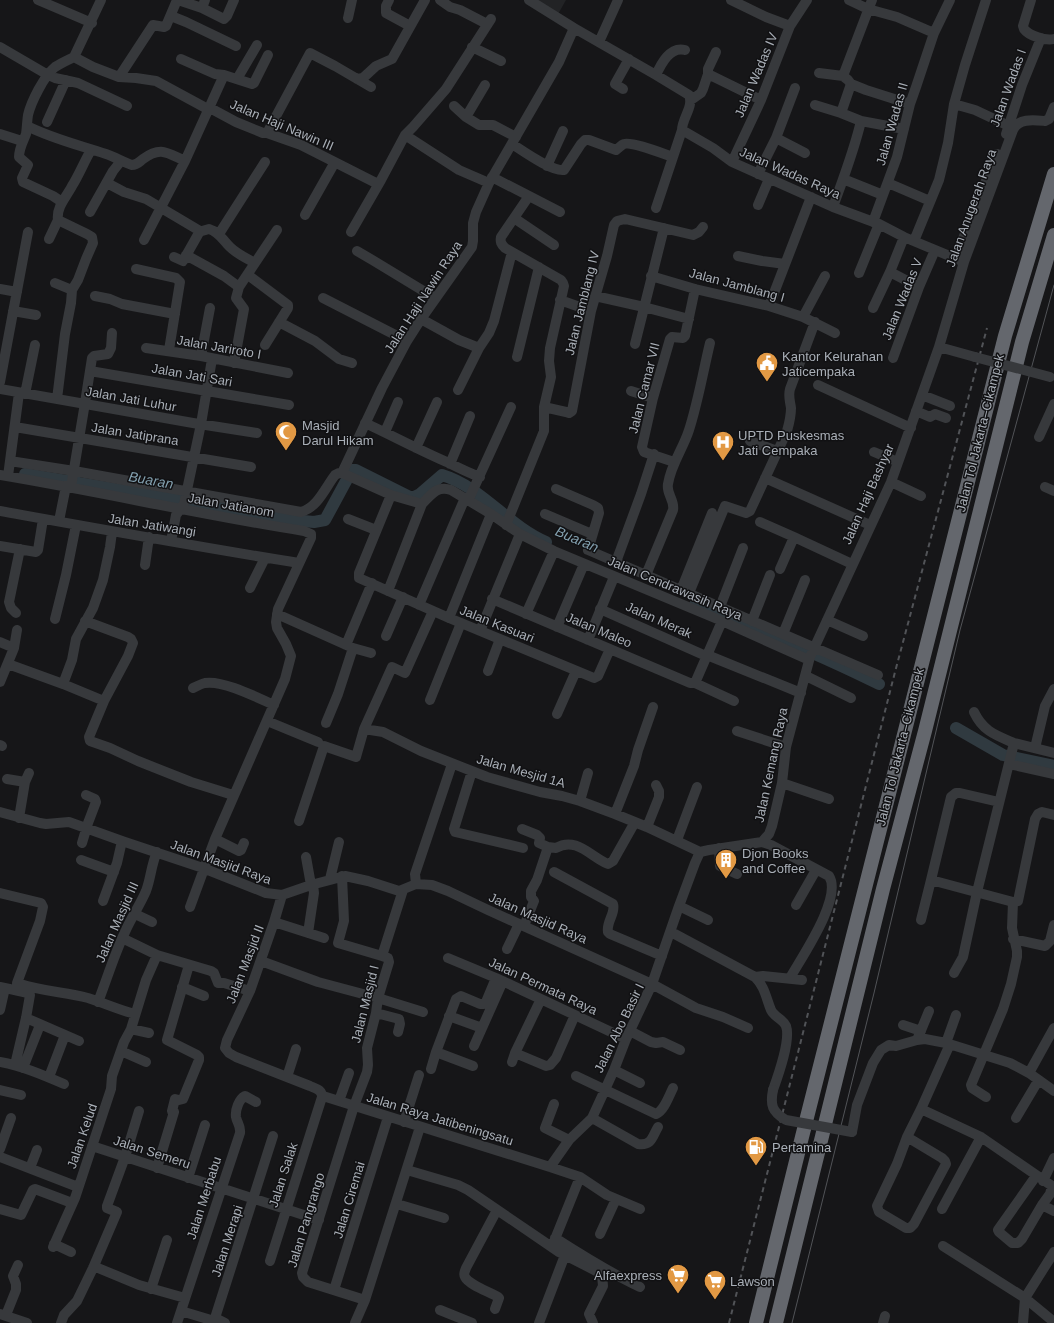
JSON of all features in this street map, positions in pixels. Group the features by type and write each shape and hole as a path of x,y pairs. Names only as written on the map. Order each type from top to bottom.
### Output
{"highway":[{"name":"Jalan Tol Jakarta–Cikampek","path":"756,1323 1005,336 1054,174"},
{"name":"Jalan Tol Jakarta–Cikampek","path":"776,1323 883,889 939,675 1022,342 1054,235"}],"street":[{"path":"38,0 92,23"},
{"path":"62,202 53,196 23,182 22,178 28,165 19,157 22,141 26,134 29,113 35,96 48,75 55,68 74,57 102,0"},
{"path":"119,77 153,25 166,27 177,0 200,5 224,19 227,16 234,0"},
{"path":"348,18 352,0"},
{"path":"389,0 386,6 386,12 410,26"},
{"path":"357,79 362,78 376,66 392,59 425,0"},
{"path":"351,232 405,135 446,89 489,22 450,7 440,0"},
{"path":"529,0 574,28 685,92 689,95 691,100"},
{"path":"598,42 618,0"},
{"path":"731,0 766,17 790,26"},
{"name":"Jalan Wadas IV","path":"732,162 761,100 790,26 807,0"},
{"path":"849,0 870,5 934,33"},
{"name":"Jalan Wadas II","path":"859,273 876,223 883,195 897,157 910,104 934,33 950,0"},
{"path":"873,308 890,272 930,201 939,180 945,156 954,104 986,0"},
{"path":"1031,0 1023,26 1025,32 1041,38 1050,40 1054,39"},
{"path":"843,76 870,5"},
{"path":"171,16 236,46"},
{"name":"Jalan Haji Nawin Raya","path":"347,475 365,423 407,341 435,298 472,247 473,223 476,212 490,180 559,62 574,28"},
{"name":"Jalan Wadas I","path":"960,260 978,198 1009,126 1022,85 1041,38"},
{"path":"237,80 257,45"},
{"path":"0,47 48,75 78,83 127,106"},
{"path":"472,47 501,61"},
{"path":"656,75 666,57 672,52 685,50"},
{"path":"656,208 691,100 701,93 708,74 708,69 716,52"},
{"path":"267,133 310,53 371,87"},
{"path":"181,59 215,74 224,75 250,84 254,83 268,55"},
{"name":"Jalan Haji Nawin III","path":"74,57 93,67 119,77 156,81 204,107 210,108 243,125 263,133 301,144 378,184"},
{"path":"623,89 615,84 629,59"},
{"path":"819,73 843,76 851,84 910,104"},
{"path":"708,74 761,100"},
{"path":"144,240 185,161 224,75"},
{"path":"47,122 66,80"},
{"path":"841,113 851,84"},
{"path":"466,117 485,85"},
{"path":"758,174 776,138 795,88"},
{"path":"954,104 975,110 1009,126"},
{"path":"815,105 861,121 904,129"},
{"path":"454,106 466,117 479,125 493,125 546,166 561,171 564,170 585,140 589,140 616,150 623,144 641,146 672,157"},
{"name":"Jalan Anugerah Raya","path":"939,347 960,260 1014,126 1022,121 1045,121 1049,119 1054,107"},
{"path":"833,207 856,143 861,121"},
{"path":"27,126 60,140 107,154 132,165 136,165 150,154 158,151 185,161"},
{"name":"Jalan Wadas Raya","path":"682,130 713,148 732,162 833,207 876,223 909,239 960,260"},
{"path":"546,166 563,131"},
{"path":"0,134 22,141"},
{"path":"405,135 459,170 490,180 529,196 560,212"},
{"path":"776,138 805,153"},
{"path":"50,239 58,220 62,202 73,186 91,150"},
{"path":"90,212 121,161"},
{"path":"219,234 265,162"},
{"path":"305,215 335,162"},
{"path":"758,206 769,179"},
{"path":"843,179 883,195"},
{"path":"107,183 124,192 146,199 200,231 209,229 219,234 230,248 255,263"},
{"path":"888,183 930,201"},
{"path":"507,520 542,440 544,431 544,407 551,377 549,361 550,348 564,286 561,280 505,248 501,241 504,233 529,196"},
{"path":"769,306 811,197"},
{"path":"514,218 554,245"},
{"name":"Jalan Jamblang IV","path":"544,407 566,412 572,411 591,311 608,256 614,225 617,221 625,219 693,235 699,232 703,227"},
{"path":"57,399 72,290 93,246 92,237 58,220"},
{"path":"635,344 664,228"},
{"path":"234,363 244,309 236,298 239,287 277,230"},
{"path":"174,258 183,261 200,231"},
{"path":"0,382 28,232"},
{"name":"Jalan Wadas V","path":"893,358 919,287 935,250"},
{"path":"356,251 435,298"},
{"path":"458,390 494,321 512,252"},
{"path":"186,255 224,276 239,287"},
{"path":"738,256 785,264"},
{"path":"517,357 539,267"},
{"path":"136,269 176,278 180,282 169,350"},
{"path":"890,272 919,287"},
{"path":"248,275 288,305 288,308 265,345"},
{"name":"Jalan Jamblang I","path":"651,276 696,289 769,306 803,317 835,333"},
{"path":"803,317 825,276"},
{"path":"55,283 72,290"},
{"path":"0,289 17,292"},
{"name":"Jalan Camar VII","path":"674,462 654,454 644,452 642,447 653,398 670,339 672,337 684,337 696,289"},
{"path":"95,296 110,299 122,304 175,314"},
{"path":"595,296 689,319"},
{"path":"323,298 407,341"},
{"path":"560,300 591,311"},
{"path":"201,356 210,308"},
{"path":"13,311 36,315"},
{"path":"421,319 460,340 480,347"},
{"path":"279,322 315,341 339,358 352,363"},
{"path":"685,592 725,506 746,512 750,511 787,431 791,410 788,396 790,388 815,322"},
{"path":"59,521 71,481 80,438 92,358 94,356 108,354 112,348 112,333"},
{"path":"646,575 673,510 674,502 668,494 667,485 674,462 688,432 710,343"},
{"path":"34,345 22,393 8,470 184,501 301,512 313,506 335,476 339,473 347,475 391,495 422,504 388,591"},
{"path":"939,347 1052,378"},
{"name":"Jalan Haji Bashyar","path":"812,653 891,482 939,347"},
{"name":"Jalan Jariroto I","path":"146,348 169,350 288,373"},
{"path":"171,541 176,515 184,501 194,457 212,359"},
{"name":"Jalan Jati Sari","path":"90,371 289,405"},
{"path":"818,386 911,428"},
{"name":"Jalan Jati Luhur","path":"0,389 257,433"},
{"path":"631,391 653,398"},
{"path":"922,395 950,406"},
{"path":"385,432 398,402"},
{"path":"416,448 437,402"},
{"path":"1039,437 1054,404"},
{"path":"419,605 511,407"},
{"path":"916,411 931,417 935,414 946,418"},
{"path":"450,464 470,416"},
{"path":"365,423 470,474 472,491"},
{"name":"Jalan Jatiprana","path":"15,427 251,466"},
{"path":"750,441 777,451"},
{"path":"874,452 898,462"},
{"path":"616,562 630,527 654,454"},
{"name":"Jalan Jatianom","path":"8,470 184,501 308,532 311,534 311,538 299,563"},
{"path":"765,478 870,525"},
{"path":"891,482 921,496"},
{"name":"Jalan Cendrawasih Raya","path":"422,504 438,489 445,488 472,491 491,514 507,520 520,534 554,551 614,577 699,606 722,621 812,653"},
{"path":"556,489 598,508 599,513 588,550 685,592 699,606 720,607 782,634 812,653 878,675"},
{"path":"348,519 376,530 391,495"},
{"name":"Jalan Jatiwangi","path":"0,511 112,532 299,563"},
{"path":"685,592 712,513"},
{"path":"449,618 491,514"},
{"path":"545,514 592,534"},
{"path":"0,546 34,552 38,550 43,519"},
{"path":"760,522 852,564"},
{"path":"55,618 66,575 76,525"},
{"name":"Jalan Kasuari","path":"376,530 359,573 359,578 449,618 594,678 598,676 610,649"},
{"path":"63,684 72,660 76,639 93,608 103,580 112,532"},
{"path":"480,631 520,534"},
{"path":"145,565 149,537"},
{"path":"780,569 794,537"},
{"path":"720,607 743,548"},
{"path":"16,613 11,608 9,602 20,549"},
{"path":"526,614 554,551"},
{"path":"250,588 265,558"},
{"path":"190,908 203,868 284,679 290,656 286,644 277,628 277,614 299,563"},
{"path":"558,627 584,564"},
{"path":"752,621 770,575"},
{"path":"588,640 614,577"},
{"path":"782,634 805,580"},
{"path":"326,723 338,694 350,646 372,583"},
{"path":"386,636 403,598"},
{"name":"Jalan Maleo","path":"492,599 690,683 695,683 734,701"},
{"name":"Jalan Merak","path":"600,609 709,656 801,693"},
{"path":"299,821 324,746 356,757 364,729 392,667 405,672 433,611"},
{"path":"277,614 350,646 371,653"},
{"path":"827,620 863,636"},
{"path":"85,621 128,637 133,643 128,656 104,701 89,737 90,741 184,779 233,795"},
{"path":"695,683 709,656 722,621"},
{"path":"430,700 461,623"},
{"path":"0,682 14,648 17,630"},
{"path":"488,671 500,639"},
{"path":"0,642 14,648"},
{"name":"Jalan Kemang Raya","path":"700,852 762,842 769,834 782,783 786,747 812,653"},
{"path":"8,664 104,701"},
{"path":"557,714 576,671"},
{"path":"806,676 851,698"},
{"path":"193,688 204,683 214,683 253,695 274,704"},
{"path":"1035,748 1050,707 1054,688"},
{"path":"615,814 634,766 653,707"},
{"path":"974,712 979,722 994,735 1014,745 1054,753"},
{"path":"267,721 318,742"},
{"name":"Jalan Mesjid 1A","path":"364,729 383,732 421,751 472,771 540,792 580,801 647,826 700,852"},
{"path":"737,731 786,747"},
{"path":"954,973 964,957 977,892 1014,745"},
{"path":"1010,763 1054,774"},
{"path":"403,890 416,884 415,874 452,764"},
{"path":"472,771 454,829 455,832 523,848"},
{"path":"580,801 588,773"},
{"path":"7,779 27,778 20,818"},
{"path":"782,783 828,799"},
{"path":"647,826 659,797 660,791 656,785"},
{"path":"677,840 697,787"},
{"path":"921,920 951,797 956,793 960,793 999,802"},
{"path":"82,843 96,802 95,799 86,795"},
{"name":"Jalan Masjid Raya","path":"0,812 46,824 69,822 122,842 203,868 266,893 282,895 312,884 342,876 351,876 399,891 403,890"},
{"path":"931,880 1013,902 1018,901 1035,819 1038,814 1042,812 1054,815"},
{"path":"522,829 537,835 540,838 539,843 548,847 556,848 561,845 569,844 580,847 608,864 613,861 635,822"},
{"path":"215,839 239,851 244,843"},
{"path":"103,901 114,872 122,842"},
{"path":"330,879 339,842"},
{"path":"762,842 829,876 832,882 823,920 790,978"},
{"path":"507,949 534,901 531,897 531,891 537,880 548,847"},
{"path":"719,848 720,866 737,874"},
{"name":"Jalan Masjid III","path":"98,1002 129,921 135,914 147,889 157,852"},
{"path":"652,984 679,906 700,852"},
{"path":"306,857 314,893 308,933"},
{"path":"81,860 114,872"},
{"path":"796,905 816,870"},
{"path":"554,872 611,902 614,908 607,930 610,934 662,956"},
{"path":"342,876 344,921 338,943 382,956"},
{"name":"Jalan Masjid Raya","path":"416,884 432,885 448,891 652,984"},
{"name":"Jalan Masjid I","path":"354,1106 367,1072 367,1048 376,1013 378,998 389,962 388,958 382,956 403,890"},
{"path":"0,893 41,903 43,907 40,921 17,984 37,989 66,993 135,1014"},
{"name":"Jalan Masjid II","path":"227,1040 250,991 282,895"},
{"path":"986,1097 970,1085 1003,1009 1011,984 1017,958 1012,928 1013,902"},
{"path":"679,906 708,920"},
{"path":"135,914 152,922"},
{"path":"274,922 324,938"},
{"path":"1013,939 1046,946 1050,941 1054,926"},
{"path":"670,932 755,977 763,986 773,1013 782,1020 786,1026 787,1036 783,1057 771,1100 773,1109 777,1115 786,1120 852,1132 857,1105 877,1055 881,1050 889,1045 896,1046 919,1036 929,1011"},
{"path":"122,938 157,955 212,972 218,983 224,983 250,991"},
{"path":"146,1062 121,1051 131,1028 146,980 157,955"},
{"name":"Jalan Permata Raya","path":"448,958 500,979 575,1015 628,1035 651,1042 663,1042 680,1050"},
{"path":"261,961 318,982 423,1012"},
{"path":"157,1168 174,1112 172,1111 175,1099 183,1099 199,1057 166,1040 189,966"},
{"path":"755,977 762,976 802,980"},
{"path":"432,1069 436,1052 456,999 462,996 480,1004 484,1004 500,979"},
{"path":"474,1046 500,979"},
{"name":"Jalan Abo Basir I","path":"550,1167 569,1140 592,1118 652,984 696,1008 748,1028"},
{"path":"0,1010 2,987 30,994 19,1066"},
{"path":"182,987 204,996"},
{"path":"541,999 514,1057 546,1066 550,1065 556,1058 575,1015"},
{"path":"376,1013 399,1020 400,1024 398,1032"},
{"path":"907,1137 945,1160 946,1164 914,1224 910,1228 906,1228 879,1212 877,1206 897,1164 907,1137 921,1109 948,1044 956,1015"},
{"path":"449,1016 482,1028"},
{"path":"26,1018 79,1041"},
{"path":"19,1066 40,1025"},
{"path":"903,1025 919,1036 1010,1063 1028,1073 1054,1091"},
{"path":"131,1028 149,1033"},
{"path":"1028,1073 1054,1028"},
{"path":"49,1077 65,1035"},
{"name":"Jalan Raya Jatibeningsatu","path":"227,1040 225,1048 229,1053 321,1091 322,1097 550,1167 580,1178 607,1195 640,1209"},
{"path":"287,1077 296,1049"},
{"name":"Jalan Kelud","path":"71,1252 53,1246 75,1198 111,1089 112,1076 121,1051"},
{"path":"436,1052 473,1066"},
{"path":"0,1062 19,1066 64,1084"},
{"path":"614,1070 640,1083"},
{"path":"339,1101 349,1073"},
{"path":"404,1122 419,1075"},
{"path":"576,1076 658,1114 662,1110 673,1088"},
{"path":"1016,1118 1038,1081"},
{"path":"0,1090 21,1095"},
{"name":"Jalan Merbabu","path":"177,1323 240,1133 236,1116 239,1104 245,1096 256,1102"},
{"name":"Jalan Salak","path":"270,1261 322,1097"},
{"path":"554,1104 545,1128 569,1140"},
{"name":"Jalan Pangrango","path":"354,1106 302,1273 303,1278 306,1280 365,1300"},
{"path":"921,1109 981,1137 1046,1182 1050,1194 1022,1239 1018,1243 1012,1242 998,1230 1046,1182 1054,1158"},
{"path":"61,1323 64,1315 77,1301 117,1212 107,1208 107,1206 125,1157 139,1111"},
{"name":"Jalan Ciremai","path":"334,1290 388,1117"},
{"path":"0,1149 11,1118"},
{"path":"592,1118 638,1144 645,1145 648,1144 658,1127"},
{"path":"188,1178 205,1125"},
{"path":"355,1323 365,1300 397,1204 420,1127"},
{"name":"Jalan Merapi","path":"215,1318 273,1136"},
{"path":"942,1208 981,1137"},
{"name":"Jalan Semeru","path":"92,1146 319,1220"},
{"path":"30,1168 37,1150"},
{"path":"0,1157 78,1187"},
{"path":"407,1170 458,1185 468,1190 497,1210 553,1243 588,1259 640,1287"},
{"path":"553,1243 580,1178"},
{"path":"0,1209 20,1215 35,1188 72,1203"},
{"path":"600,1234 616,1199"},
{"path":"397,1204 444,1218"},
{"path":"1042,1205 1054,1211"},
{"path":"495,1309 499,1298 465,1278 464,1274 497,1210"},
{"path":"151,1289 167,1240"},
{"path":"553,1243 565,1255 602,1274 603,1286 589,1320"},
{"path":"942,1246 1025,1298 1054,1322"},
{"path":"1023,1323 1025,1298 1054,1252"},
{"path":"539,1323 565,1255"},
{"path":"18,1265 13,1276 13,1280 16,1284 16,1290 3,1315 27,1323"},
{"path":"93,1268 98,1268 138,1285 185,1298"},
{"path":"440,1310 472,1323"},
{"path":"181,1311 212,1320 215,1318 224,1323"}],"shaded area":[{"path":"531,0 566,0 557,16"}],"waterway":[{"name":"Buaran","path":"303,521 314,522 325,520 352,470 356,470 412,498 420,494 442,475 470,488 519,526 546,542"},
{"name":"Buaran","path":"25,474 298,520"},
{"name":"Buaran","path":"695,605 788,642 879,684"},
{"name":"Buaran","path":"956,728 1003,755 1054,766"}],"tram line":[{"path":"792,1323 874,993 960,630 1054,285"}],"railway":[{"path":"729,1323 895,672 987,328"}],"place":[{"name":"Kantor Kelurahan Jaticempaka","path":"767,382"},
{"name":"Masjid Darul Hikam","path":"286,452"},
{"name":"UPTD Puskesmas Jati Cempaka","path":"723,462"},
{"name":"Djon Books and Coffee","path":"726,880"},
{"name":"Pertamina","path":"756,1166"},
{"name":"Alfaexpress","path":"678,1294"},
{"name":"Lawson","path":"715,1300"}]}
